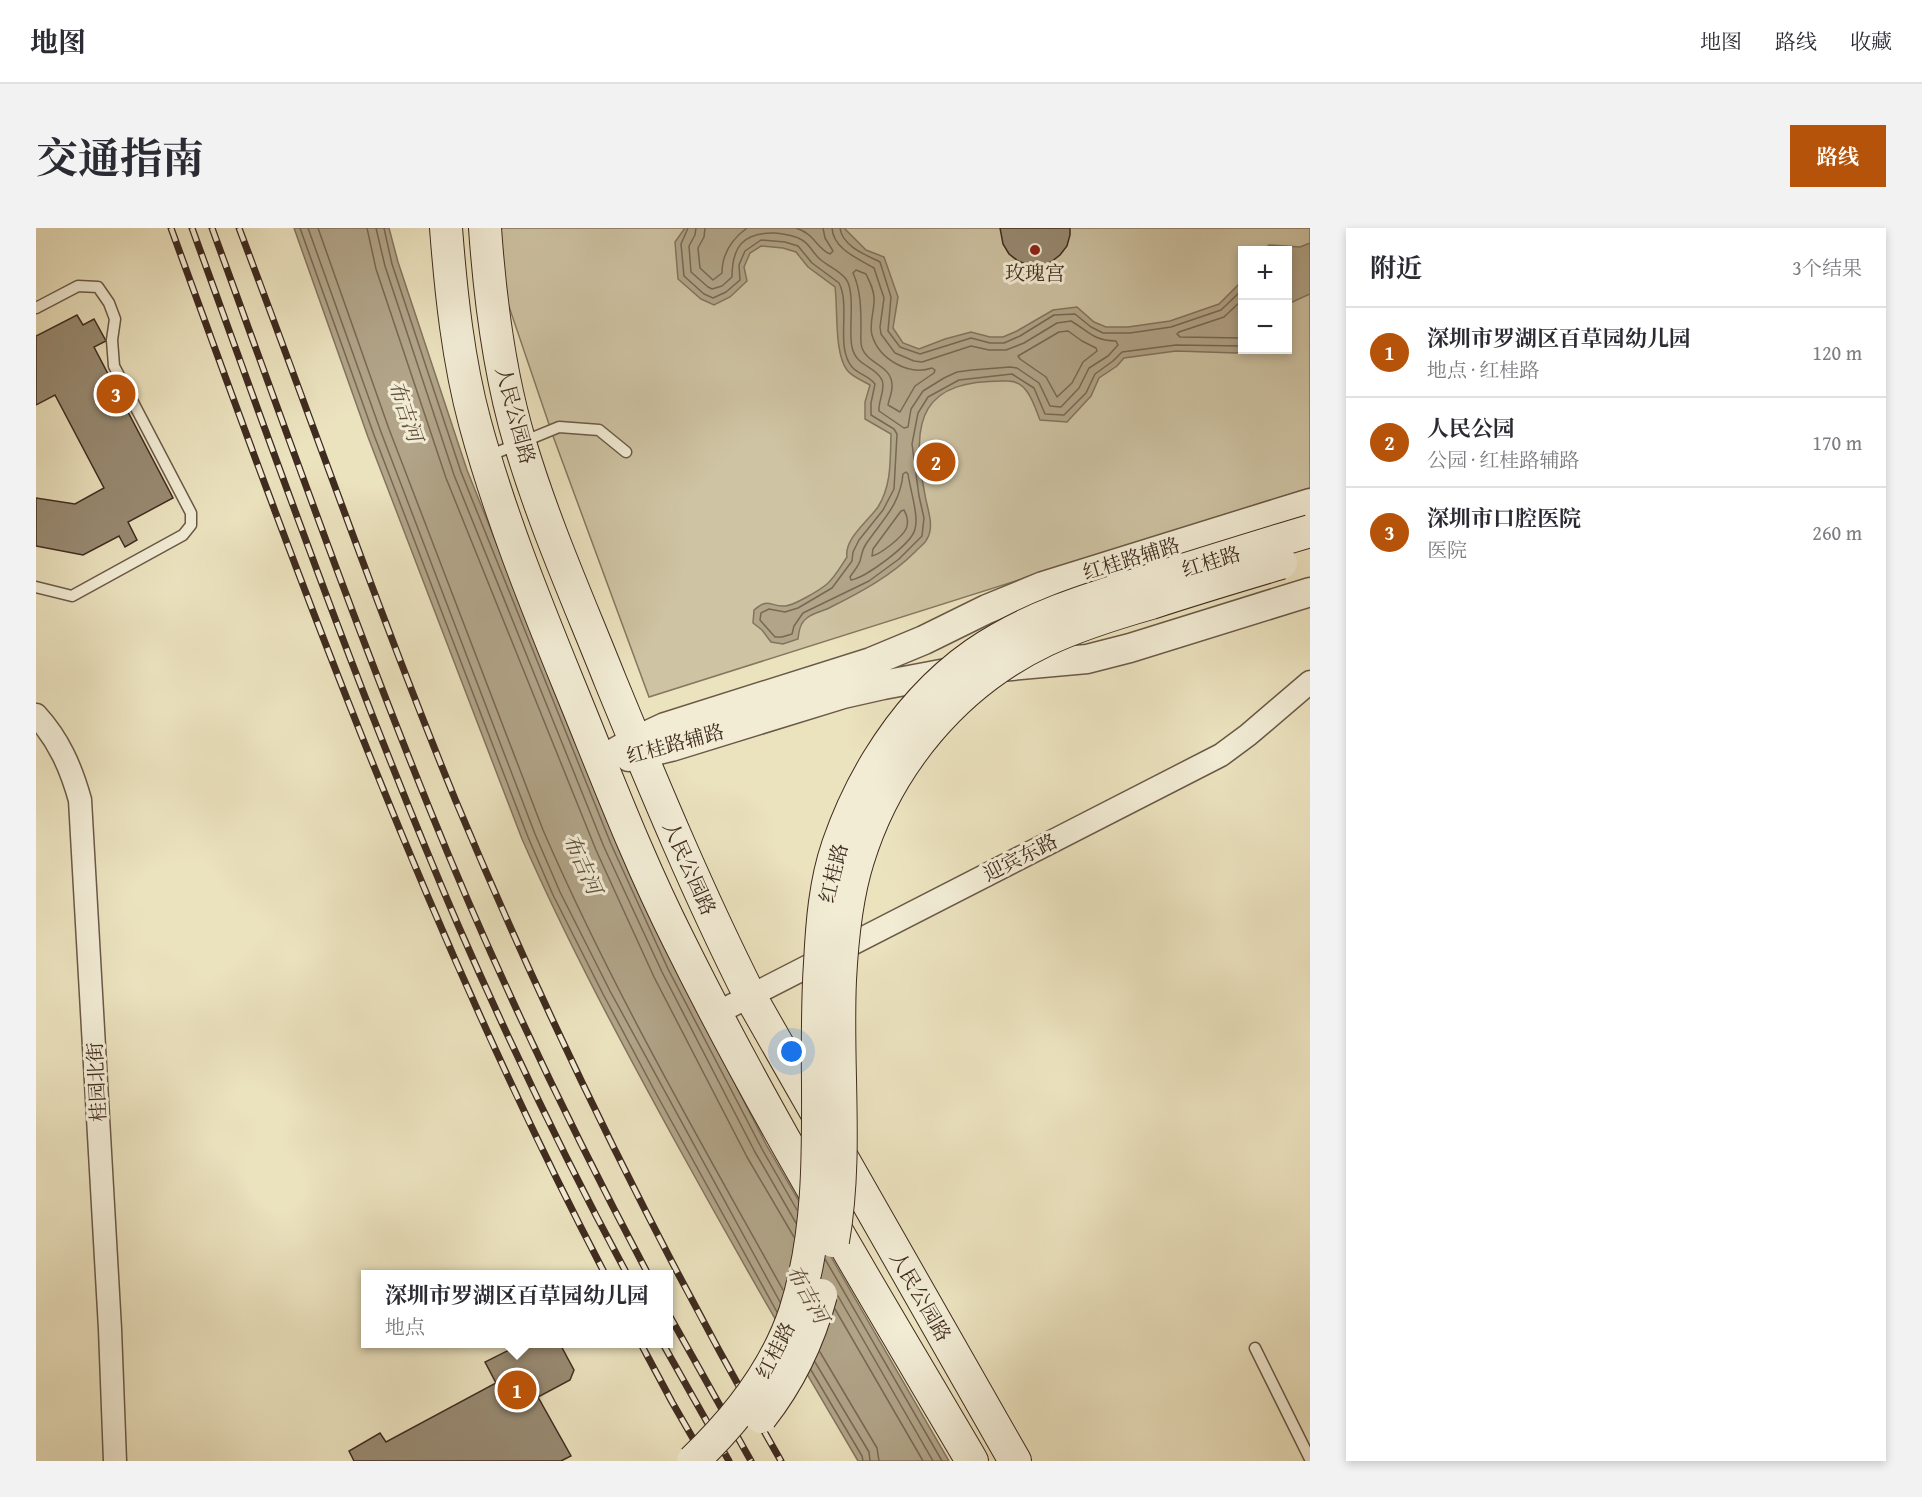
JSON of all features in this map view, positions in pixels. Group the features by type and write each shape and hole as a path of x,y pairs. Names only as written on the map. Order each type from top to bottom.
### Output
{"main road":[{"name":"人民公园路","path":"446,228 462,363 484,457 518,556 600,761 678,939 773,1119 972,1461"},
{"name":"人民公园路","path":"484,228 501,362 520,444 558,551 638,748 719,934 750,996 1015,1461"},
{"name":"红桂路","path":"693,1461 738,1412 759,1383 794,1315 806,1270 816,1202 818,987 828,884 838,845 866,780 889,741 938,683 975,654 1051,612 1310,531"},
{"name":"红桂路","path":"724,1461 768,1408 794,1368 814,1324 826,1280 841,1183 840,980 845,917 857,863 866,836 912,751 938,718 966,690 1014,658 1045,641 1110,615 1310,554"}],"street":[{"name":"红桂路辅路","path":"638,748 665,728 871,662 1043,586 1310,503"},
{"name":"红桂路辅路","path":"600,761 638,748 843,694 957,670 1086,659 1130,648 1303,594"},
{"name":"迎宾东路","path":"717,1013 1221,755 1248,735 1310,681"},
{"name":"桂园北街","path":"36,716 47,727 64,755 80,800 110,1329 115,1461"}],"lane":[{"path":"36,308 78,286 98,286 109,303 115,319 112,340 114,366 190,513 191,525 183,535 72,596 36,587"},
{"path":"484,457 559,427 598,430 626,452"},
{"path":"1255,1348 1310,1459"}],"shaded area":[{"path":"500,228 1310,228 1310,488 649,697 553,436 499,277"}],"water":[{"name":"布吉河","path":"294,228 389,228 398,262 467,470 616,842 674,966 767,1146 949,1461 858,1461 680,1150 618,1035 578,958 522,839 368,437"},
{"path":"685,228 844,228 866,250 884,257 898,297 893,328 903,343 919,349 971,332 990,337 1003,337 1053,310 1077,307 1094,322 1106,327 1128,327 1170,321 1219,304 1238,285 1238,353 1176,351 1124,358 1117,366 1099,378 1091,396 1067,422 1040,420 1033,401 1025,389 1015,382 979,382 956,387 940,396 928,408 919,444 930,517 929,534 926,541 906,561 875,583 807,618 801,625 798,639 783,644 771,642 753,623 754,610 766,603 785,606 794,603 824,587 835,575 847,557 847,550 853,537 883,498 889,472 891,434 865,419 865,402 870,385 851,374 843,362 838,342 835,287 808,267 796,252 761,246 750,253 744,267 747,281 730,297 714,305 701,299 678,279 675,242"},
{"path":"1310,243 1310,294 1292,302 1292,246 1300,247"}],"building":[{"name":"玫瑰宫","path":"1000,228 1070,228 1070,235 1067,246 1051,262 1028,265 1009,254 1003,244"},
{"path":"77,315 83,325 94,319 106,341 94,347 173,498 128,522 137,540 125,547 119,536 83,555 36,546 36,498 75,504 104,488 55,395 36,405 36,336"},
{"path":"513,1348 562,1348 574,1370 570,1380 538,1397 571,1456 561,1461 354,1461 349,1451 380,1433 386,1442 496,1383 485,1362"}],"railway":[{"path":"171,228 319,627 425,889 541,1147 603,1270"},
{"path":"192,228 320,579 422,839 518,1058 582,1189 625,1270"},
{"path":"212,228 345,593 454,869 533,1045 646,1270"},
{"path":"239,228 399,657 491,884 607,1135 692,1299 781,1461"},
{"path":"673,1322 751,1461"},
{"path":"643,1348 706,1461"},
{"path":"665,1348 729,1461"}],"place":[{"name":"玫瑰宫","path":"1035,250"},
{"name":"深圳市口腔医院","path":"116,394"},
{"name":"人民公园","path":"936,462"},
{"name":"深圳市罗湖区百草园幼儿园","path":"517,1390"}]}
